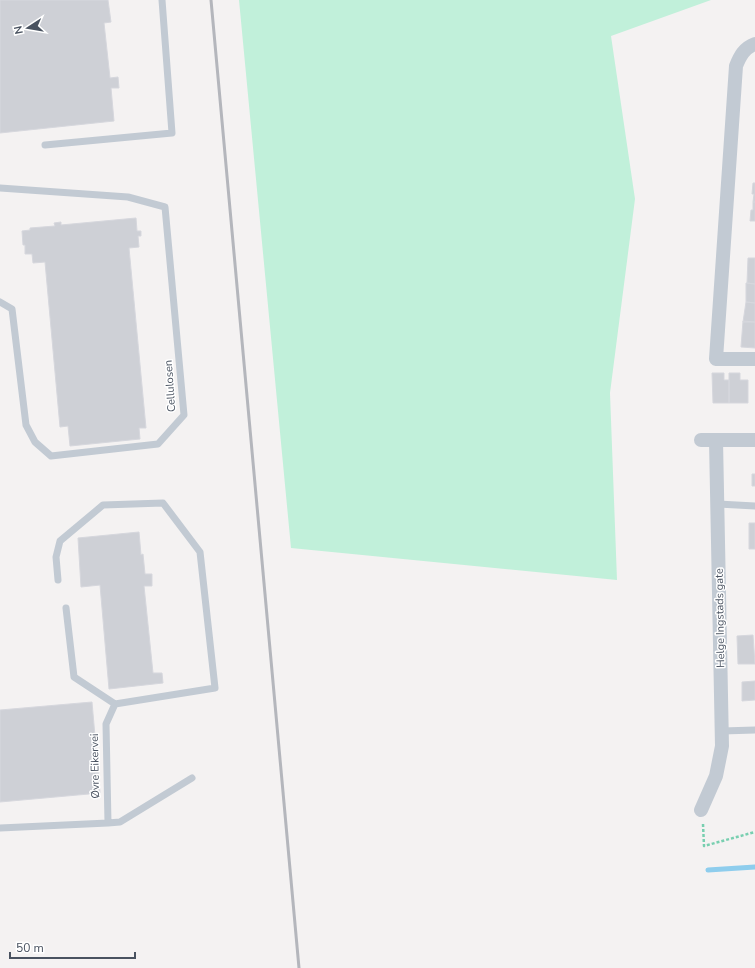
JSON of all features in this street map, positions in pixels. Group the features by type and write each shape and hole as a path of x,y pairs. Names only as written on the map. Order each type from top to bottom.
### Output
{"street":[{"path":"755,44 748,46 740,55 736,66 716,359 755,359"},
{"path":"700,440 755,440"},
{"name":"Helge Ingstads gate","path":"702,810 716,776 722,746 716,440"}],"lane":[{"path":"45,145 172,133 162,0"},
{"name":"Cellulosen","path":"0,188 128,197 165,207 184,415 158,444 51,456 35,442 26,425 12,309 0,302"},
{"path":"58,580 56,557 60,541 103,505 162,503 200,552 215,688 115,704 74,677 66,608"},
{"path":"718,504 755,506"},
{"name":"Øvre Eikervei","path":"108,823 106,724 115,704"},
{"path":"722,731 755,730"},
{"path":"0,828 120,822 192,778"}],"path":[{"path":"702,810 704,846 755,832"}],"green space":[{"path":"239,0 711,0 611,36 635,199 610,393 617,580 291,548"}],"building":[{"path":"0,0 108,0 111,22 104,23 110,78 118,77 119,88 111,88 114,121 0,133"},
{"path":"753,183 755,183 755,202 753,202 754,194 752,194"},
{"path":"753,202 755,202 755,221 750,221 751,210 753,210"},
{"path":"136,218 137,231 141,231 141,236 138,236 139,247 129,248 146,428 139,428 140,439 70,446 68,426 60,427 45,262 33,263 32,254 25,254 22,231 30,230 30,228 55,226 54,223 61,222 61,225"},
{"path":"748,258 755,258 755,284 747,283"},
{"path":"746,283 755,284 755,303 746,302"},
{"path":"746,302 755,303 755,322 743,322"},
{"path":"743,321 755,322 755,348 741,347"},
{"path":"712,373 724,373 724,380 729,380 729,403 713,403"},
{"path":"729,373 740,373 740,380 748,380 748,403 729,403"},
{"path":"752,474 755,474 755,486 752,486"},
{"path":"749,523 755,523 755,549 749,549"},
{"path":"139,532 141,555 143,554 145,574 152,574 152,586 144,586 153,673 162,673 163,683 109,689 100,585 81,587 78,538"},
{"path":"753,635 755,664 738,664 737,636"},
{"path":"755,681 755,700 742,701 742,682"},
{"path":"92,702 100,793 0,802 0,710"}],"waterway":[{"path":"708,870 755,867"}],"railway":[{"path":"211,0 299,968"}]}
